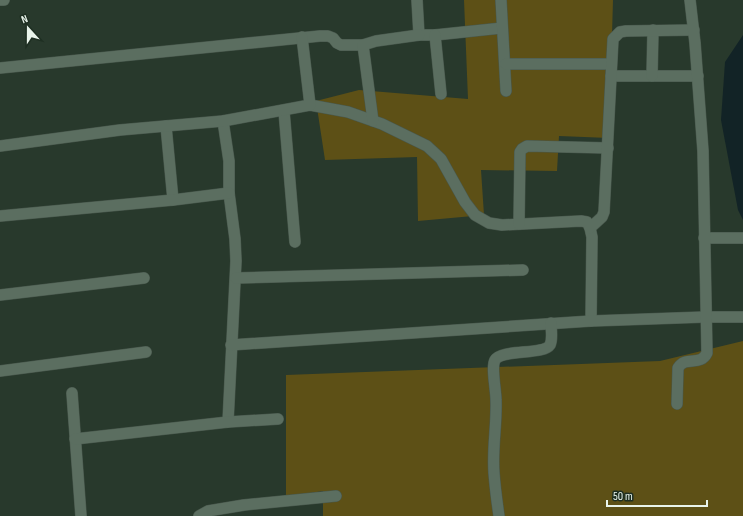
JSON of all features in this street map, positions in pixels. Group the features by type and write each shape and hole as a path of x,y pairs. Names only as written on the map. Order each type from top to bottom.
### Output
{"street":[{"path":"417,0 419,35"},
{"path":"501,0 506,64 506,91"},
{"path":"677,404 678,368 681,363 699,360 705,357 707,353 703,156 698,76 690,0"},
{"path":"0,68 302,37 328,36 333,38 336,43 341,45 363,45 376,41 419,35 435,35 502,28"},
{"path":"652,76 653,30"},
{"path":"590,228 602,218 604,212 612,44 615,35 626,31 694,30"},
{"path":"435,35 441,94"},
{"path":"302,37 310,105"},
{"path":"363,45 373,121"},
{"path":"506,64 611,64"},
{"path":"611,76 698,76"},
{"path":"0,146 120,130 223,121 310,105 348,112 373,121 428,146 441,159 465,202 476,215 489,223 502,225 581,221 587,222 592,237 591,321"},
{"path":"284,111 295,242"},
{"path":"223,121 229,161 229,193 235,239 236,278 228,422"},
{"path":"166,126 173,200"},
{"path":"519,224 520,152 522,149 527,146 608,148"},
{"path":"0,216 173,200 229,193"},
{"path":"704,238 743,238"},
{"path":"236,278 523,270"},
{"path":"0,294 144,278"},
{"path":"232,345 551,323 743,317"},
{"path":"499,516 494,474 496,400 495,360 498,357 511,353 540,350 548,347 551,343 551,323"},
{"path":"0,371 146,352"},
{"path":"72,393 81,516"},
{"path":"75,439 228,422 278,419"},
{"path":"199,516 208,511 244,505 336,496"}],"shaded area":[{"path":"464,0 613,0 609,138 559,136 557,171 481,170 484,215 418,221 417,157 325,160 316,101 359,90 468,99"},
{"path":"743,35 743,220 738,210 721,120 725,62"},
{"path":"743,341 743,516 323,516 323,491 286,497 286,375 660,361"}]}
